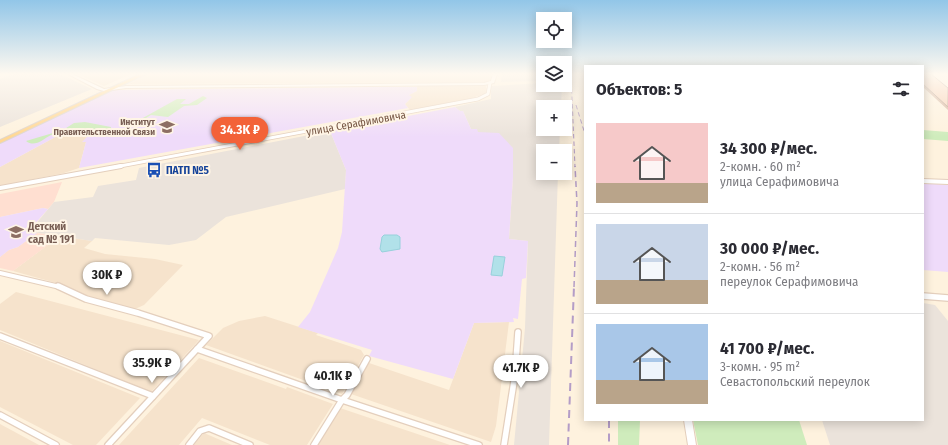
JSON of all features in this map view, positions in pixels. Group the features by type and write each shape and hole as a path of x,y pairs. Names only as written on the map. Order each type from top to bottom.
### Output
{"main road":[{"path":"0,138 94,95"},
{"path":"0,142 101,95"}],"street":[{"name":"улица Серафимовича","path":"0,188 478,99 486,95"},
{"path":"924,180 948,182"},
{"path":"0,273 56,285 86,299 138,313 209,336 108,445"},
{"path":"924,296 948,298"},
{"path":"504,445 514,375 518,332"},
{"path":"0,336 153,396"},
{"path":"197,349 342,400 479,445"},
{"path":"314,445 342,400 347,395 367,359"},
{"path":"0,415 56,445"},
{"path":"688,421 692,445"},
{"path":"189,445 200,431 209,428 250,445"}],"shaded area":[{"path":"0,95 78,95 0,127"},
{"name":"Институт Правительственной Связи","path":"104,95 409,95 412,97 405,104 408,108 79,168 86,142 82,142 89,135 61,134 0,167 0,143"},
{"path":"409,95 482,95 410,110 405,104 411,98"},
{"path":"491,95 562,95 561,100 536,100 536,136 560,136 559,144 536,144 536,180 558,180 549,445 514,445 525,328 528,241 509,239 513,177 478,132 471,129 463,111 460,111 455,107 491,99"},
{"path":"455,107 460,111 463,111 471,129 477,129 478,132 499,133 513,148 513,177 509,239 528,241 526,278 522,279 518,319 513,318 514,322 474,323 453,379 369,356 372,350 298,327 310,312 338,248 342,232 346,170 330,131"},
{"path":"330,131 346,170 345,189 226,217 196,240 169,245 95,238 92,241 26,231 35,225 54,202 93,197 98,186 136,180 139,168"},
{"path":"61,134 89,135 83,142 86,142 79,168 64,173 0,186 0,167"},
{"path":"62,182 54,202 48,209 43,208 0,217 0,194"},
{"path":"924,183 948,185 948,272 924,270"},
{"name":"Детский сад № 191","path":"43,208 48,209 27,231 37,233 18,247 9,250 0,257 0,217"},
{"path":"37,233 60,236 13,271 0,268 0,257 9,250 18,247"},
{"path":"60,236 92,241 84,248 105,254 155,259 183,265 144,305 135,309 87,296 67,286 13,271"},
{"path":"16,292 199,340 151,392 0,330 0,304"},
{"path":"924,303 935,305 948,321 948,445 830,445 822,421 924,421"},
{"path":"265,316 318,333 316,335 361,350 364,355 342,394 206,345 223,328 239,321"},
{"path":"509,322 496,426 491,442 351,394 369,363 449,390 474,323"},
{"path":"0,341 140,398 96,445 73,445 0,407"},
{"path":"199,358 333,404 307,445 270,445 202,418 179,445 119,445"},
{"path":"340,408 450,445 318,445"},
{"path":"0,424 39,445 0,445"},
{"path":"204,433 232,445 194,445"}],"green space":[{"path":"203,96 207,98 197,105 184,106 168,117 151,115 134,125 132,124 177,99 186,99 180,104 189,104"},
{"path":"85,122 111,127 110,133 59,133 51,135 42,141 33,144 26,141 63,130 74,123"},
{"path":"924,130 948,132 948,141 924,139"},
{"path":"618,421 640,421 639,445 618,445"},
{"path":"693,421 799,421 807,445 698,445"}],"water":[{"path":"384,235 397,235 400,237 400,249 382,252 380,249 382,237"},
{"path":"494,256 505,257 502,276 491,275"}],"building":[{"path":"935,95 948,95 948,107"}],"railway":[{"path":"572,95 575,167"},
{"path":"576,105 584,131"},
{"path":"574,287 577,203 575,166"},
{"path":"568,445 574,286"},
{"path":"609,421 609,445"}],"place":[{"name":"Институт Правительственной Связи","path":"167,127"},
{"name":"ПАТП №5","path":"154,170"},
{"name":"Детский сад № 191","path":"16,232"}]}
